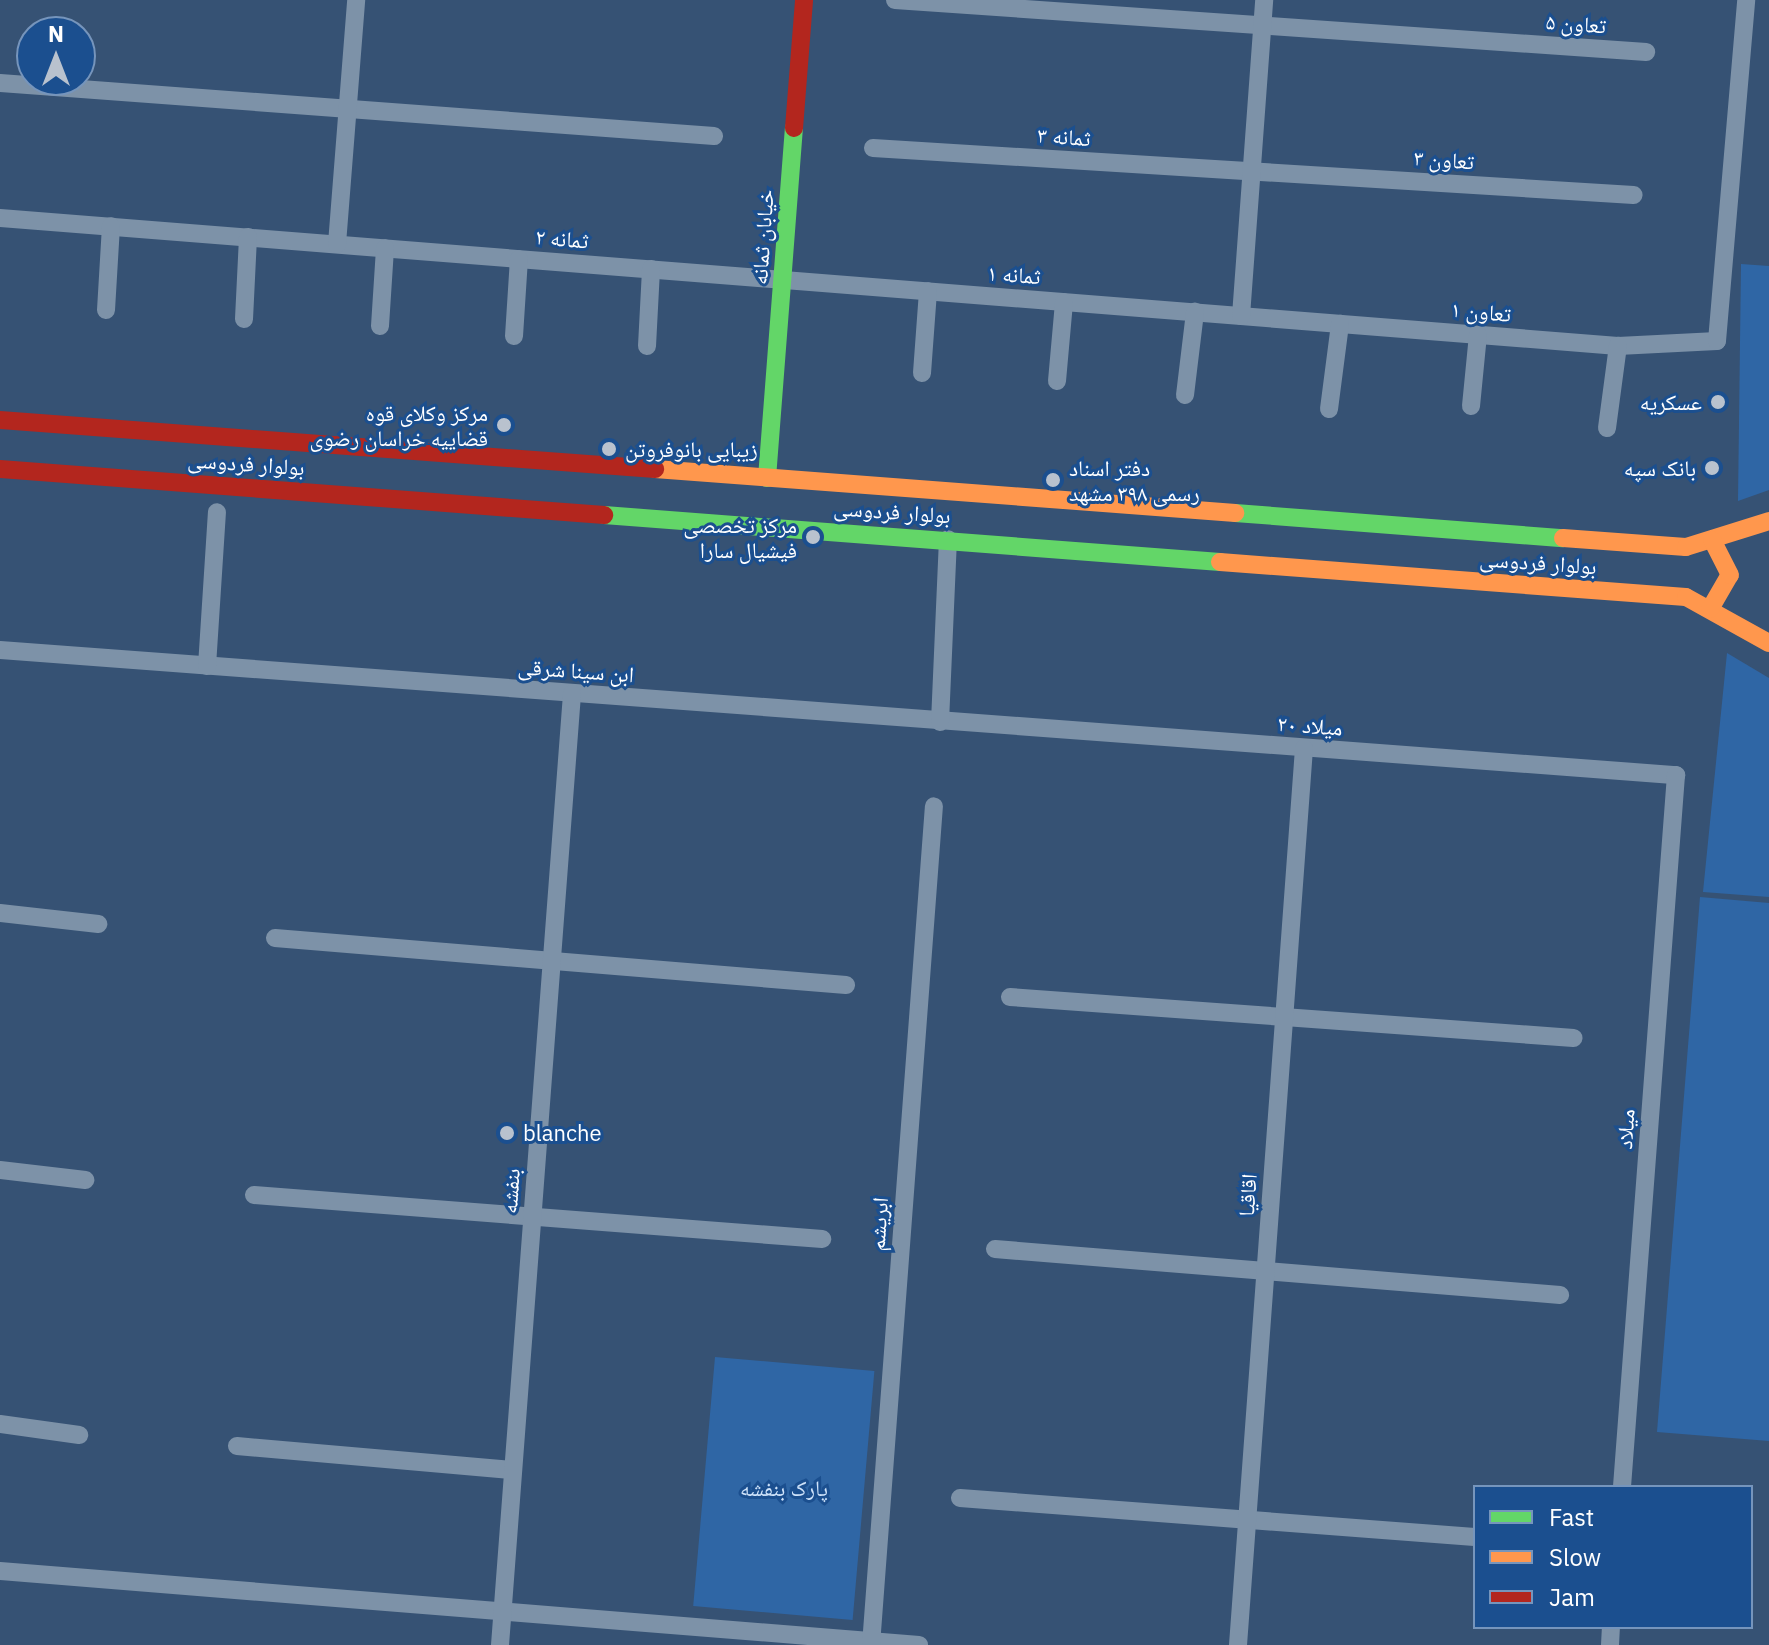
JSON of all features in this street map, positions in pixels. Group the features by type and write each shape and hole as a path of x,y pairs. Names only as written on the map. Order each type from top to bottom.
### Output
{"main road":[{"name":"خیابان ثمانه","path":"767,478 804,0"},
{"name":"بولوار فردوسی","path":"0,420 1686,547 1769,521"},
{"name":"بولوار فردوسی","path":"0,469 1686,597 1769,643"},
{"path":"1710,609 1730,575 1712,540"}],"street":[{"path":"337,244 356,0"},
{"name":"تعاون ۵","path":"895,0 1646,52"},
{"path":"1241,316 1264,0"},
{"name":"تعاون ۱","path":"1241,316 1618,346 1717,341 1746,0"},
{"path":"0,83 714,136"},
{"name":"ثمانه ۳","path":"873,148 1252,172"},
{"name":"تعاون ۳","path":"1252,172 1634,195"},
{"name":"ثمانه ۲","path":"0,218 783,280"},
{"path":"106,310 111,226"},
{"path":"244,319 248,237"},
{"path":"380,326 385,248"},
{"path":"514,336 519,259"},
{"path":"647,346 651,269"},
{"name":"ثمانه ۱","path":"783,280 1241,316"},
{"path":"922,373 928,291"},
{"path":"1057,381 1064,302"},
{"path":"1185,395 1195,312"},
{"path":"1329,409 1340,324"},
{"path":"1471,406 1478,335"},
{"path":"1607,428 1618,346"},
{"path":"207,666 217,512"},
{"path":"940,722 948,539"},
{"name":"ابن سینا شرقی","path":"0,650 940,722"},
{"name":"بنفشه","path":"500,1645 572,694"},
{"name":"میلاد ۲۰","path":"940,722 1676,775"},
{"name":"اقاقیا","path":"1238,1645 1304,748"},
{"name":"میلاد","path":"1622,1485 1676,775"},
{"name":"ابریشم","path":"871,1643 934,806"},
{"path":"0,913 98,924"},
{"path":"275,938 846,985"},
{"path":"1010,997 1574,1038"},
{"path":"0,1170 85,1180"},
{"path":"254,1195 532,1214 822,1239"},
{"path":"995,1249 1560,1295"},
{"path":"0,1424 79,1435"},
{"path":"237,1446 513,1470"},
{"path":"960,1498 1473,1537"},
{"path":"0,1571 139,1588 919,1645"}],"green space":[{"path":"1741,264 1769,266 1769,490 1738,501"},
{"path":"1727,653 1769,678 1769,897 1703,892"},
{"path":"1700,897 1769,903 1769,1441 1657,1432"},
{"name":"پارک بنفشه","path":"715,1357 874,1371 853,1620 693,1606"}],"traffic: fast":[{"path":"767,478 794,128"},
{"path":"1235,513 1563,538"},
{"path":"604,515 1220,562"}],"traffic: slow":[{"path":"655,469 1235,513"},
{"path":"1563,538 1686,547 1769,521"},
{"path":"1710,609 1730,575 1712,540"},
{"path":"1220,562 1686,597 1769,643"}],"traffic: jam":[{"path":"794,128 804,0"},
{"path":"0,420 655,469"},
{"path":"0,469 604,515"}],"place":[{"name":"عسکریه","path":"1718,402"},
{"name":"مرکز وکلای قوه قضاییه خراسان رضوی","path":"504,425"},
{"name":"زیبایی بانوفروتن","path":"609,449"},
{"name":"بانک سپه","path":"1712,468"},
{"name":"دفتر اسناد رسمی ۳۹۸ مشهد","path":"1053,480"},
{"name":"مرکز تخصصی فیشیال سارا","path":"813,537"},
{"name":"blanche","path":"507,1133"}]}
